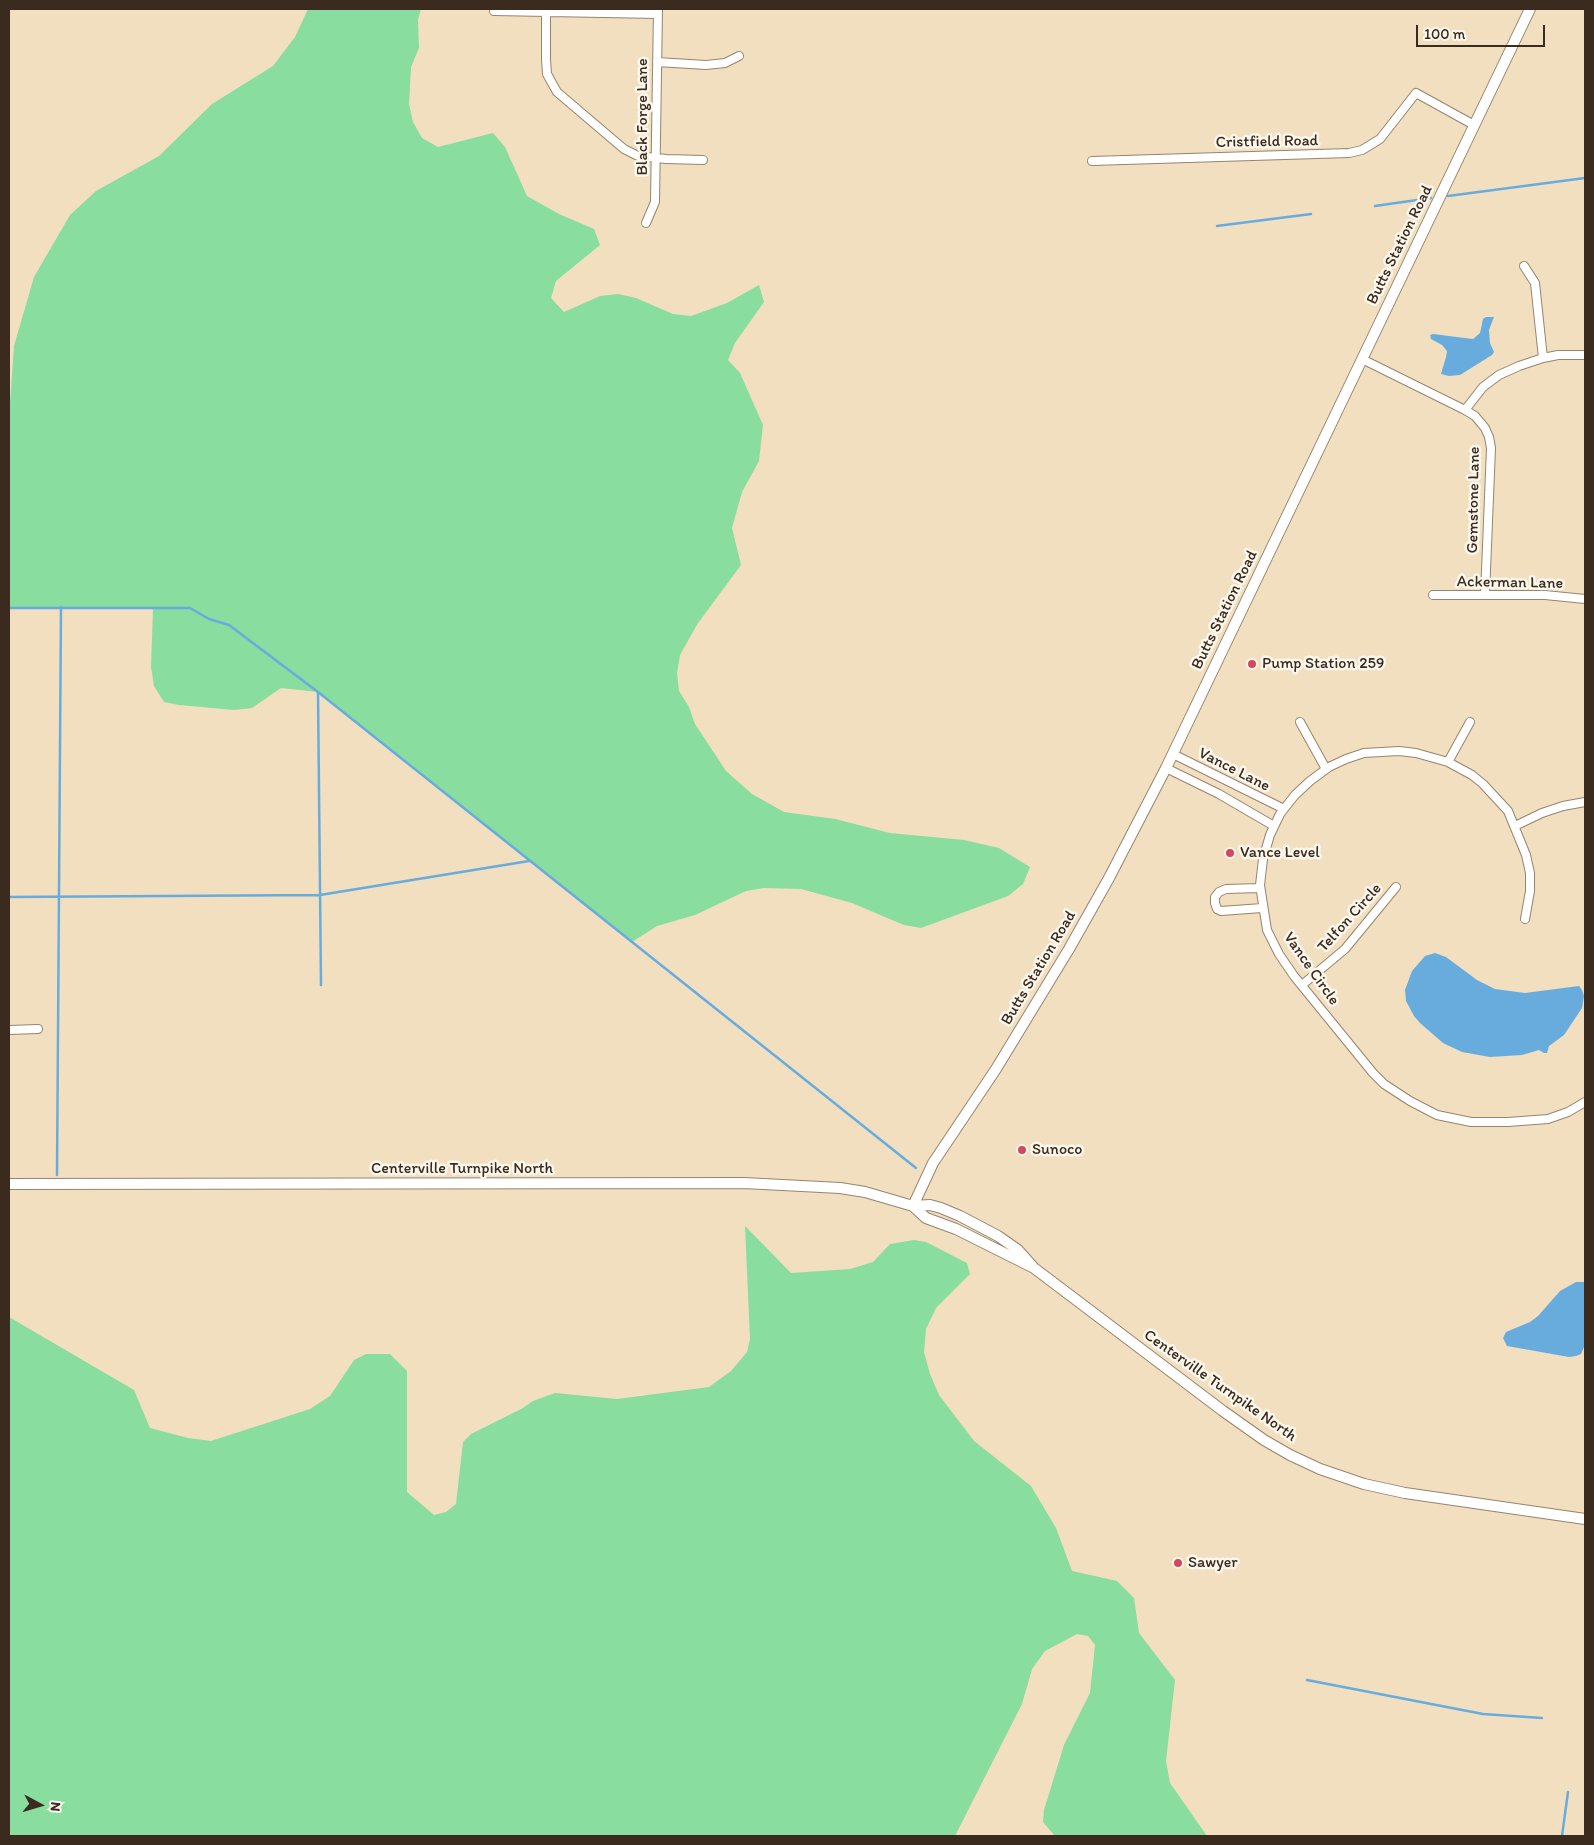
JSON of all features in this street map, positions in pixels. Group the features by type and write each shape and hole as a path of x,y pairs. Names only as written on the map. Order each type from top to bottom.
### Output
{"main road":[{"name":"Butts Station Road","path":"913,1206 933,1163 996,1069 1069,949 1109,878 1166,768 1530,9"},
{"name":"Centerville Turnpike North","path":"9,1184 744,1183 840,1188 865,1192 913,1206 930,1204 960,1216 998,1236 1018,1250 1034,1268"},
{"name":"Centerville Turnpike North","path":"913,1206 926,1218 956,1229 1034,1268 1264,1440 1320,1469 1364,1484 1405,1493 1585,1519"}],"street":[{"path":"546,10 547,74 558,92 624,149 638,156 703,160"},
{"path":"494,11 658,12"},
{"name":"Black Forge Lane","path":"646,223 655,202 658,12"},
{"path":"656,62 706,65 725,63 739,56"},
{"name":"Cristfield Road","path":"1092,161 1349,153 1362,150 1380,139 1416,93 1474,125"},
{"path":"1524,266 1535,283 1543,358"},
{"path":"1465,410 1475,395 1490,381 1519,366 1543,358 1570,354 1585,355"},
{"name":"Gemstone Lane","path":"1362,359 1465,410 1475,416 1485,428 1491,448 1485,596"},
{"name":"Ackerman Lane","path":"1434,596 1545,595 1585,599"},
{"path":"1300,722 1326,769"},
{"path":"1448,762 1470,722"},
{"name":"Vance Circle","path":"1525,919 1530,891 1530,873 1526,855 1508,811 1490,790 1472,775 1448,762 1416,753 1381,751 1364,753 1346,759 1310,780 1284,810 1274,826 1263,859 1260,888 1262,908 1267,930 1279,954 1373,1073 1384,1084 1410,1102 1437,1115 1471,1122 1508,1122 1548,1118 1568,1112 1585,1102"},
{"name":"Vance Lane","path":"1173,754 1284,810"},
{"name":"Vance Lane","path":"1166,768 1218,794 1274,826"},
{"path":"1515,826 1542,813 1563,806 1585,802"},
{"name":"Telfon Circle","path":"1302,985 1345,949 1396,887"},
{"path":"1260,888 1226,889 1219,892 1215,897 1215,903 1217,909 1221,911 1262,908"},
{"path":"9,1030 38,1029"}],"green space":[{"path":"308,9 421,9 418,20 419,48 411,67 409,104 413,122 422,138 438,147 493,133 505,147 527,196 559,214 594,229 600,245 556,281 551,298 564,312 600,296 618,294 636,298 673,314 691,316 727,303 759,285 764,302 735,343 728,360 740,373 763,425 759,461 742,492 732,528 741,565 698,623 680,655 677,673 679,691 689,707 695,724 726,771 752,794 784,812 835,819 890,833 964,840 999,848 1030,867 1023,884 1008,896 921,928 904,925 852,903 801,889 764,888 746,891 695,915 657,926 632,942 318,692 281,688 252,708 234,710 164,702 154,686 151,667 153,609 138,607 9,608 9,417 14,346 34,277 70,215 96,191 159,156 212,104 273,66 295,37"},
{"path":"745,1226 791,1273 850,1269 873,1262 890,1244 914,1240 926,1242 967,1263 970,1274 936,1308 926,1329 924,1352 930,1374 939,1395 974,1441 1031,1486 1056,1528 1072,1571 1117,1581 1134,1598 1139,1633 1175,1680 1166,1761 1170,1783 1207,1836 1055,1836 1043,1822 1044,1810 1064,1745 1090,1693 1095,1645 1088,1636 1077,1634 1045,1651 1032,1669 1022,1704 955,1836 9,1836 9,1317 134,1390 150,1428 188,1438 211,1441 310,1409 330,1396 354,1360 366,1354 390,1354 407,1371 407,1492 434,1515 446,1512 456,1504 463,1442 471,1434 533,1401 555,1393 617,1399 709,1387 731,1371 747,1352 750,1339"}],"water":[{"path":"1494,317 1489,330 1490,343 1494,352 1492,355 1460,375 1449,376 1441,374 1447,351 1442,345 1431,339 1430,335 1473,339 1480,333 1483,319"},
{"path":"1435,953 1446,957 1477,980 1495,989 1525,993 1579,986 1584,996 1582,1008 1564,1035 1549,1046 1547,1053 1539,1050 1522,1055 1490,1057 1462,1052 1443,1043 1420,1023 1406,1001 1405,990 1412,971 1425,956"},
{"path":"1576,1282 1585,1282 1585,1345 1581,1354 1569,1357 1507,1346 1503,1338 1506,1332 1530,1322 1538,1316 1560,1291"}],"waterway":[{"path":"1448,196 1585,178"},
{"path":"1375,206 1431,198"},
{"path":"1217,226 1311,214"},
{"path":"57,1175 61,607"},
{"path":"9,608 190,608 209,619 229,625 318,692 916,1168"},
{"path":"318,692 321,985"},
{"path":"9,897 320,895 529,861"},
{"path":"1307,1680 1483,1714 1542,1718"},
{"path":"1562,1836 1568,1792"}],"place":[{"name":"Pump Station 259","path":"1252,664"},
{"name":"Vance Level","path":"1230,853"},
{"name":"Sunoco","path":"1022,1150"},
{"name":"Sawyer","path":"1178,1563"}]}
